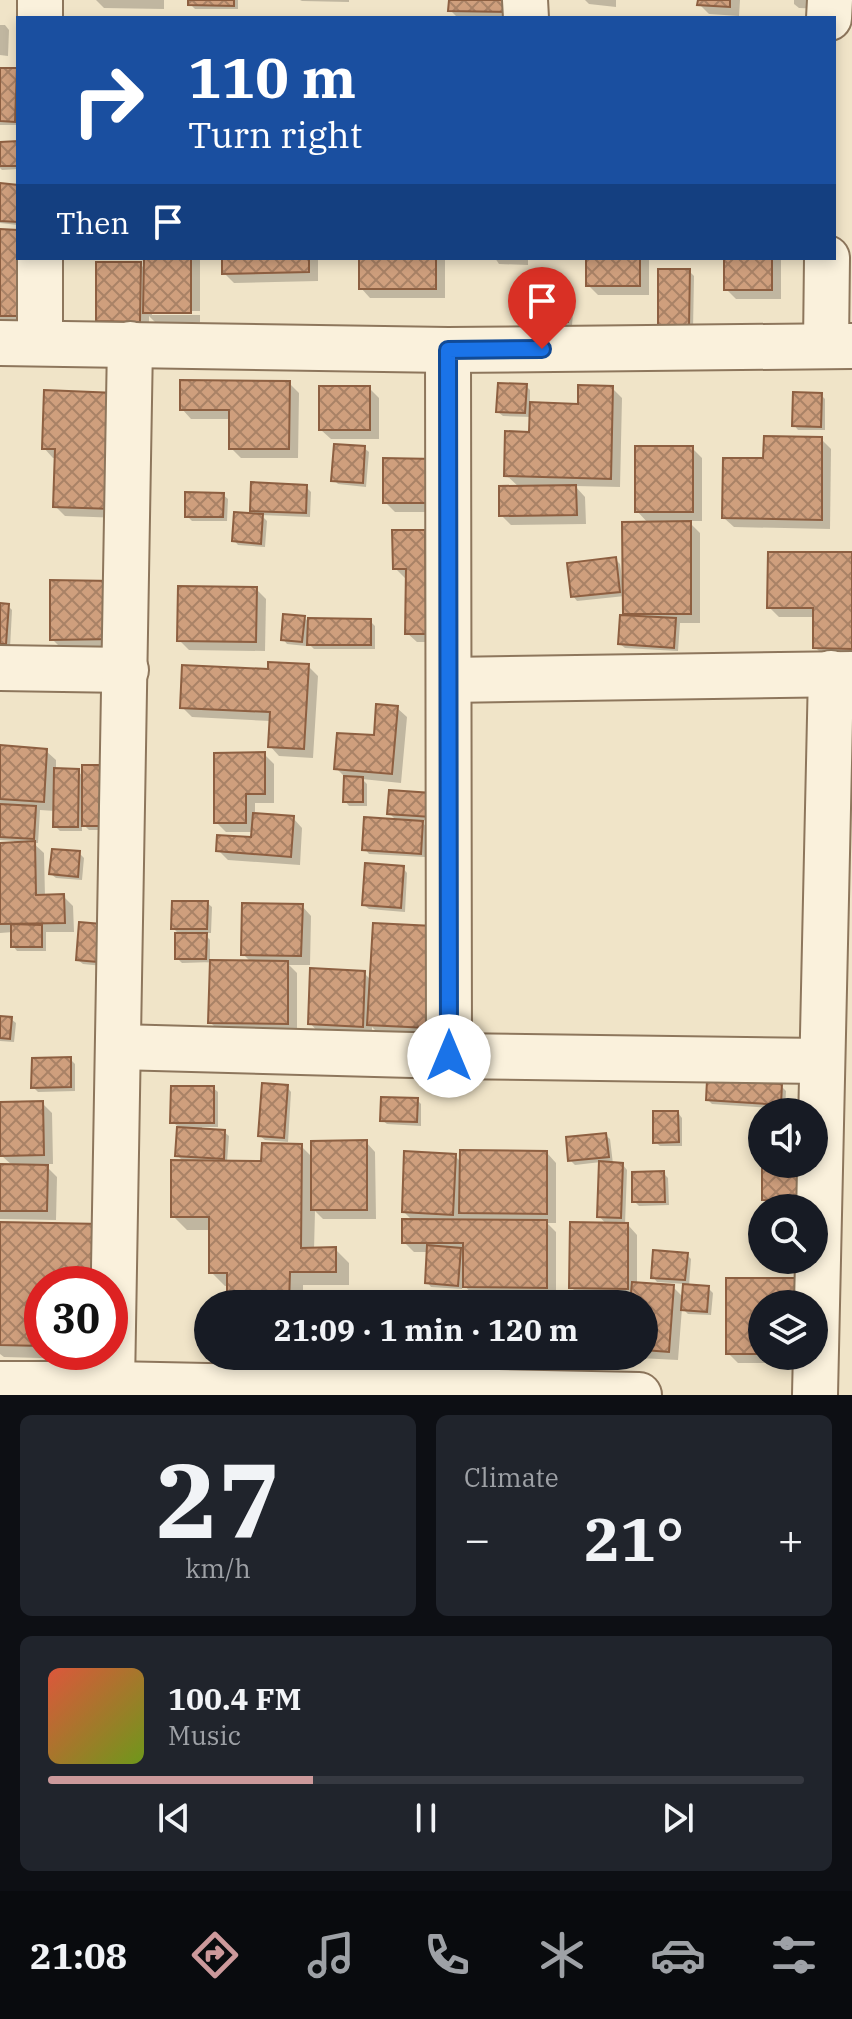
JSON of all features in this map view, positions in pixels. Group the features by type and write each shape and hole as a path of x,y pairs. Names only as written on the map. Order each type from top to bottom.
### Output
{"street":[{"path":"40,260 20,343 448,350 839,345 827,260"},
{"path":"112,1384 130,344"},
{"path":"448,350 449,1056"},
{"path":"0,668 126,670"},
{"path":"449,680 842,673 822,1061 815,1395"},
{"path":"118,1047 449,1056 822,1061"},
{"path":"0,1384 639,1395"}],"building":[{"path":"188,0 234,0 234,6 188,5"},
{"path":"449,0 519,0 518,12 448,11"},
{"path":"698,0 730,0 730,7 697,5"},
{"path":"0,68 16,68 15,122 0,121"},
{"path":"16,141 16,166 0,166 0,142"},
{"path":"0,183 16,185 16,222 0,221"},
{"path":"0,229 16,230 16,260 24,316 0,316"},
{"path":"144,260 191,260 191,313 143,313"},
{"path":"222,260 309,260 309,272 222,274"},
{"path":"359,260 436,260 436,289 359,289"},
{"path":"586,260 640,260 640,286 586,286"},
{"path":"724,260 772,260 772,290 724,290"},
{"path":"96,262 141,262 140,322 96,321"},
{"path":"658,269 690,269 689,327 658,326"},
{"path":"537,288 570,290 568,322 535,320"},
{"path":"180,380 290,381 289,449 229,449 229,410 180,410"},
{"path":"498,383 527,384 525,413 496,412"},
{"path":"578,385 613,386 611,479 504,476 505,431 529,432 530,402 578,404"},
{"path":"319,386 370,386 370,430 319,430"},
{"path":"44,390 116,393 112,509 53,507 55,449 42,449"},
{"path":"793,392 822,393 821,427 792,426"},
{"path":"764,436 822,437 822,520 722,518 723,458 763,458"},
{"path":"334,444 365,446 363,483 331,481"},
{"path":"635,446 693,446 693,512 635,512"},
{"path":"383,458 436,459 436,503 383,503"},
{"path":"251,482 307,485 306,513 250,511"},
{"path":"576,485 577,515 499,516 499,486"},
{"path":"185,492 224,493 223,517 185,517"},
{"path":"234,512 263,514 261,544 232,541"},
{"path":"691,521 691,614 623,614 622,522"},
{"path":"392,530 425,530 426,634 405,634 406,569 393,569"},
{"path":"768,552 852,552 852,649 813,648 813,608 767,608"},
{"path":"616,557 620,592 571,597 567,563"},
{"path":"50,580 113,581 114,639 50,640"},
{"path":"178,586 257,587 256,642 177,641"},
{"path":"0,603 9,604 6,644 0,644"},
{"path":"283,614 305,616 302,642 281,640"},
{"path":"620,615 676,618 674,648 618,644"},
{"path":"308,618 371,619 371,645 307,645"},
{"path":"268,662 309,664 304,749 268,747 270,712 180,708 182,665 268,669"},
{"path":"376,704 398,706 392,774 334,769 337,733 374,735"},
{"path":"0,745 47,749 44,802 0,799"},
{"path":"265,752 265,794 246,794 246,823 214,823 214,753"},
{"path":"82,765 110,765 110,826 82,826"},
{"path":"54,768 79,769 78,827 53,827"},
{"path":"344,776 363,777 363,802 343,802"},
{"path":"389,790 432,793 431,817 387,814"},
{"path":"0,804 36,806 34,839 0,837"},
{"path":"253,813 294,816 291,857 216,851 217,835 251,837"},
{"path":"364,817 423,821 421,854 362,850"},
{"path":"35,841 36,895 64,894 65,923 0,924 0,843"},
{"path":"52,849 80,851 78,877 49,874"},
{"path":"365,863 404,866 401,908 362,905"},
{"path":"172,901 208,901 207,929 171,929"},
{"path":"242,903 303,904 301,956 241,955"},
{"path":"79,922 113,925 109,963 76,960"},
{"path":"373,923 433,926 428,1028 367,1025"},
{"path":"11,924 42,925 42,947 11,947"},
{"path":"175,933 207,933 206,959 175,959"},
{"path":"210,960 288,961 288,1024 208,1023"},
{"path":"310,968 365,971 363,1027 308,1024"},
{"path":"0,1016 12,1017 10,1039 0,1038"},
{"path":"71,1057 71,1087 31,1088 32,1058"},
{"path":"707,1080 782,1084 781,1098 748,1098 748,1103 706,1100"},
{"path":"262,1083 288,1085 284,1138 258,1136"},
{"path":"171,1086 214,1086 214,1123 170,1123"},
{"path":"381,1097 418,1098 417,1122 380,1121"},
{"path":"43,1101 44,1155 0,1156 0,1102"},
{"path":"653,1111 678,1111 679,1142 653,1143"},
{"path":"177,1127 225,1130 224,1159 175,1156"},
{"path":"606,1133 609,1157 568,1161 566,1137"},
{"path":"367,1140 367,1210 311,1210 311,1141"},
{"path":"262,1143 302,1144 301,1248 336,1247 336,1272 290,1272 289,1290 227,1290 227,1273 209,1273 209,1217 171,1217 171,1160 261,1161"},
{"path":"460,1150 547,1151 547,1214 459,1213"},
{"path":"404,1151 456,1154 453,1215 402,1212"},
{"path":"599,1161 623,1163 621,1218 597,1217"},
{"path":"0,1164 48,1165 47,1211 0,1211"},
{"path":"664,1171 665,1202 632,1202 632,1172"},
{"path":"762,1178 812,1178 811,1194 762,1194"},
{"path":"402,1219 547,1220 547,1288 463,1287 463,1243 402,1243"},
{"path":"0,1222 102,1224 101,1266 24,1266 24,1346 0,1345"},
{"path":"570,1222 628,1223 628,1289 569,1288"},
{"path":"427,1245 461,1248 458,1286 425,1283"},
{"path":"653,1250 688,1253 685,1280 651,1278"},
{"path":"726,1278 813,1278 813,1290 748,1290 748,1354 726,1354"},
{"path":"632,1282 674,1285 669,1352 658,1351 658,1290 631,1290"},
{"path":"683,1284 709,1286 707,1312 681,1310"}],"route":[{"path":"449,1056 448,350 542,349"}]}
